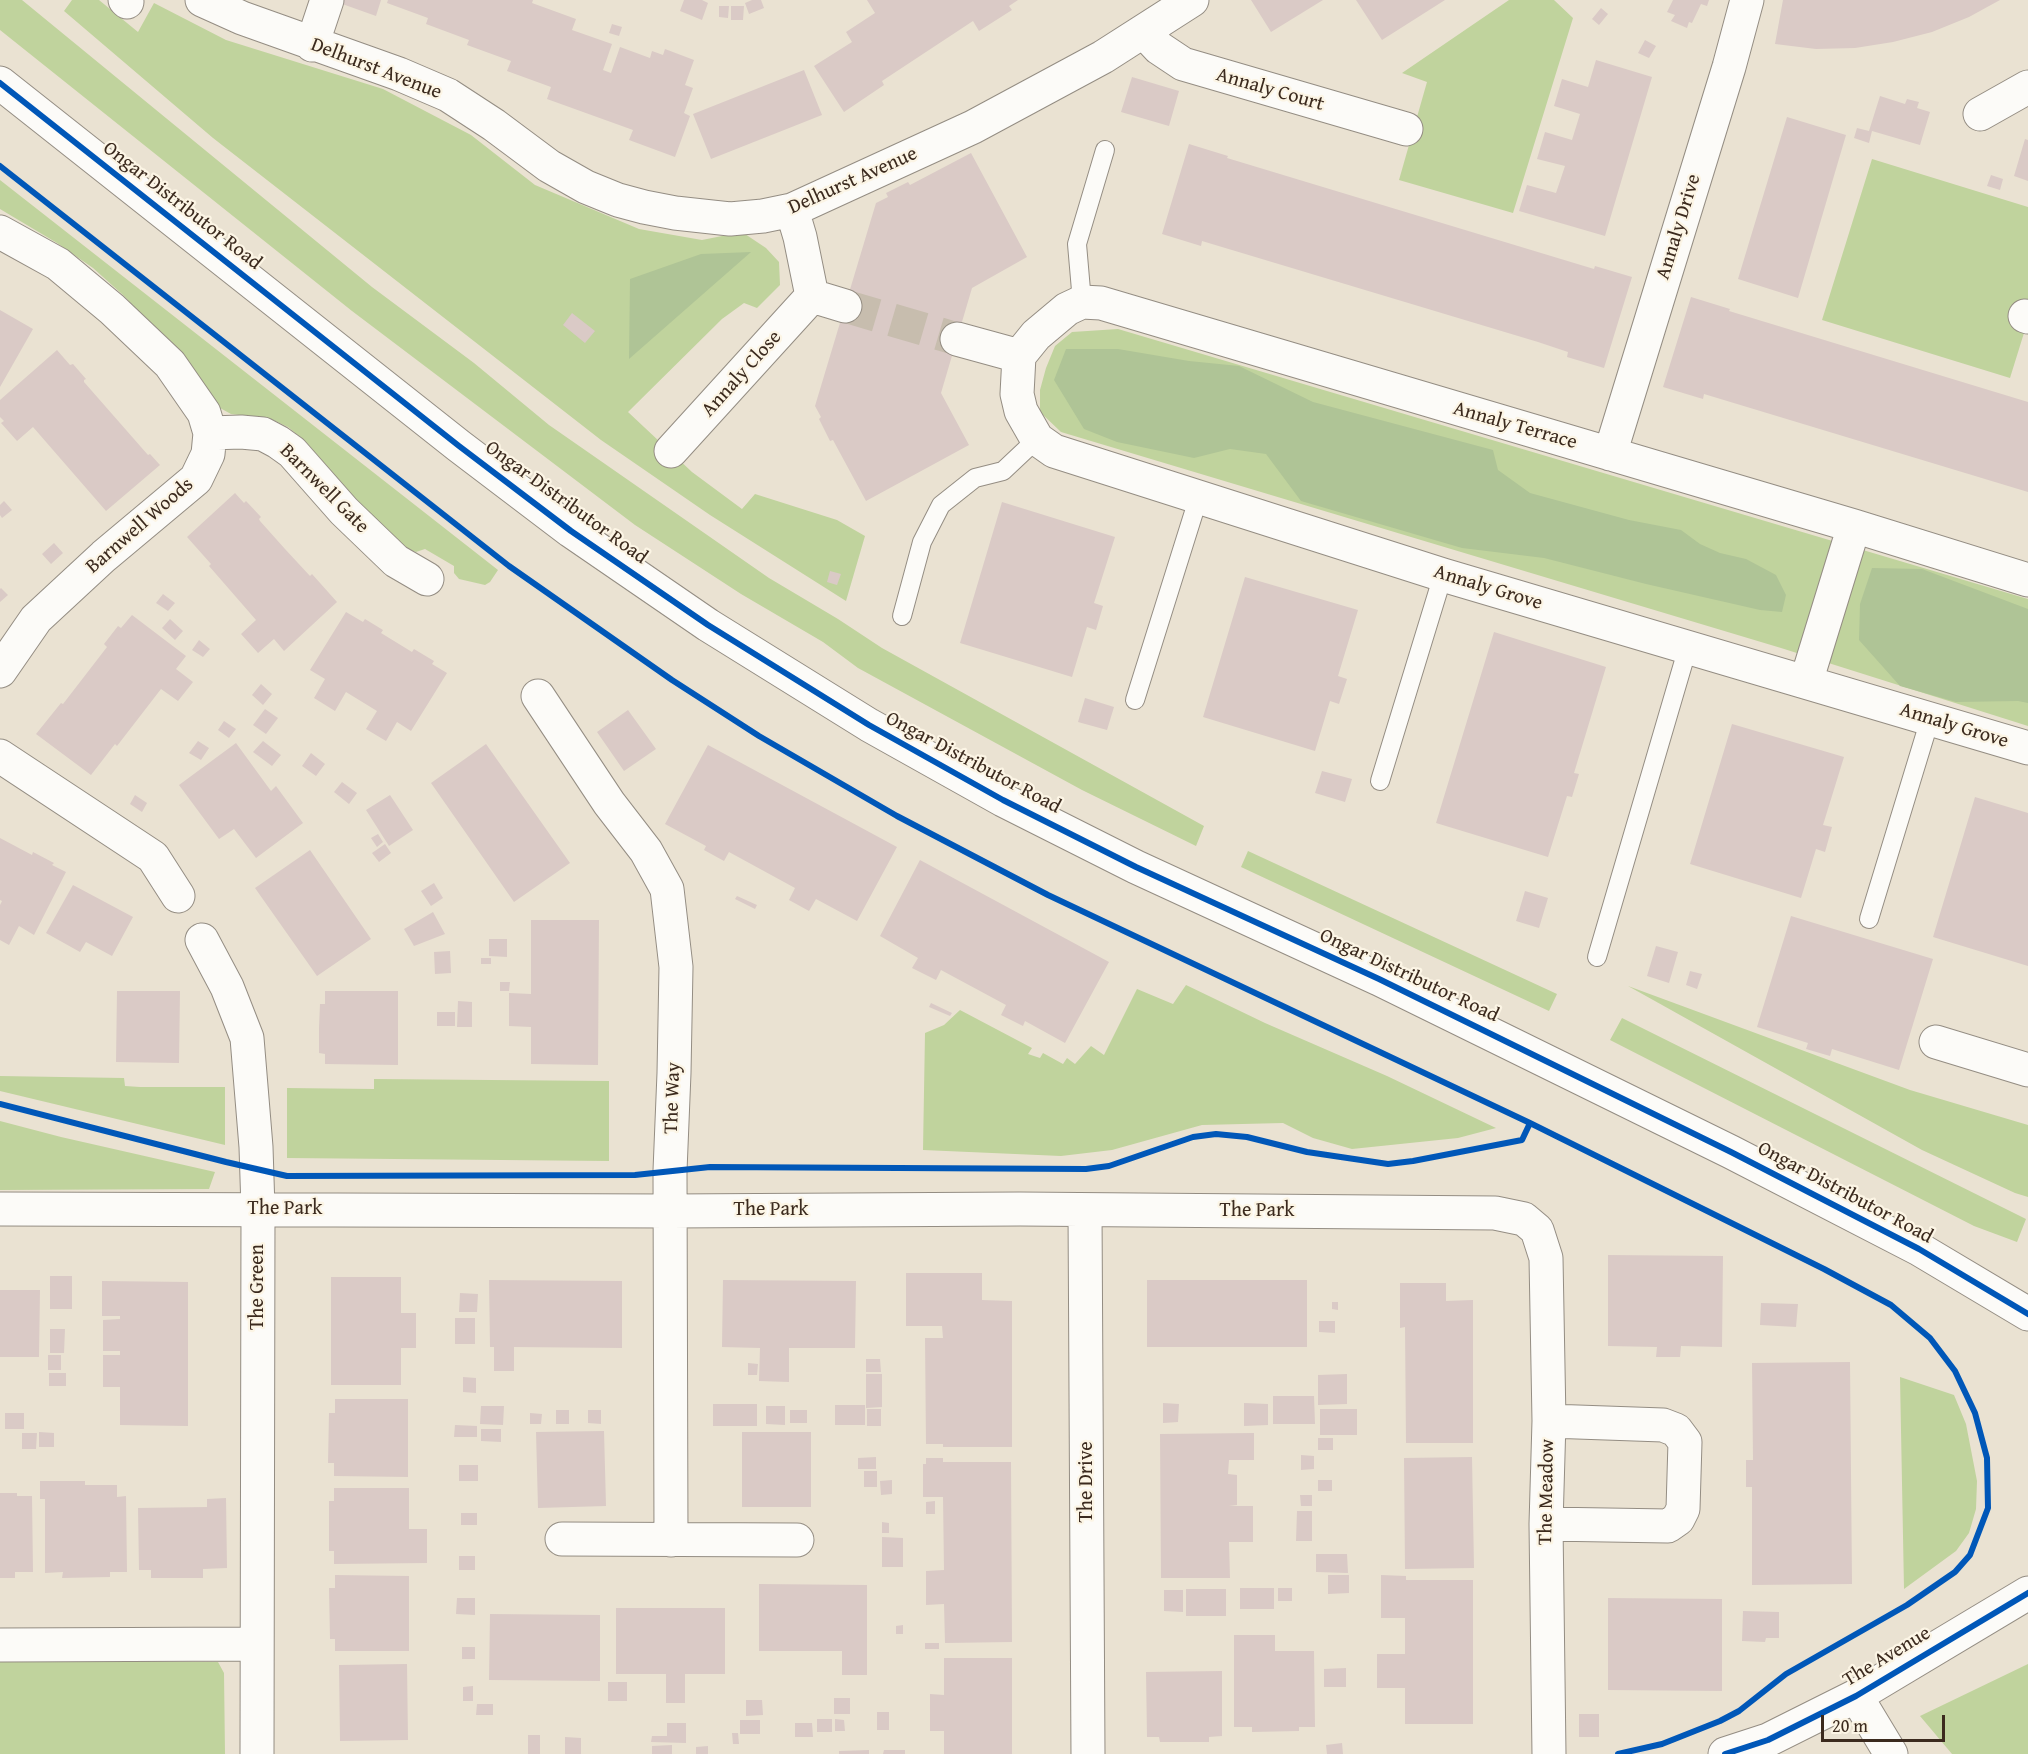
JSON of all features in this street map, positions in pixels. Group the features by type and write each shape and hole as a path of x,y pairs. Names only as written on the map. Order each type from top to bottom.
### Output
{"street":[{"name":"Delhurst Avenue","path":"202,0 242,18 312,45 399,74 448,95 494,125 549,166 586,187 618,200 675,213 730,219 792,210 973,127 1103,57 1192,0"},
{"path":"312,45 327,0"},
{"name":"Annaly Drive","path":"1610,454 1729,67 1747,0"},
{"name":"Annaly Court","path":"1144,32 1159,48 1183,63 1406,129"},
{"name":"Ongar Distributor Road","path":"0,83 450,439 571,531 708,625 869,725 1003,800 1136,867 1389,984 1731,1152 1919,1249 2028,1314"},
{"path":"1980,114 2028,87"},
{"path":"792,210 812,296 845,306"},
{"path":"0,232 58,264 112,309 170,364 204,413 210,433"},
{"name":"Annaly Close","path":"671,451 812,296"},
{"path":"1037,439 1022,411 1017,394 1019,356 1036,335 1067,309 1082,302"},
{"name":"Annaly Terrace","path":"1082,302 1101,303 1854,526 2028,580"},
{"path":"957,339 1019,356"},
{"name":"Barnwell Gate","path":"210,433 263,434 278,442 292,452 344,511 396,561 426,579"},
{"name":"Barnwell Woods","path":"0,671 36,619 104,556 196,479 208,454 210,433"},
{"name":"Annaly Grove","path":"1037,439 1054,451 1443,575 2028,748"},
{"path":"1806,682 1854,526"},
{"name":"The Way","path":"538,696 609,802 646,851 667,889 676,967 670,1172 671,1540"},
{"path":"0,756 153,857 178,896"},
{"name":"The Green","path":"202,940 227,987 248,1038 256,1147 258,1209 257,1754"},
{"path":"1936,1042 2028,1070"},
{"name":"The Park","path":"0,1209 1085,1210 1495,1213 1524,1219 1537,1230"},
{"name":"The Drive","path":"1085,1210 1088,1754"},
{"name":"The Meadow","path":"1537,1230 1546,1258 1549,1421 1546,1524 1549,1754"},
{"path":"1546,1524 1668,1526 1678,1519 1683,1509 1685,1442 1676,1430 1663,1425 1549,1421"},
{"path":"562,1539 797,1540"},
{"name":"The Avenue","path":"1725,1754 1768,1740 1856,1696 2028,1593"},
{"path":"0,1645 256,1644"},
{"path":"1856,1696 1891,1754"}],"lane":[{"path":"1082,302 1077,244 1105,150"},
{"path":"902,616 922,542 941,505 975,478 1003,471 1037,439"},
{"path":"1135,700 1199,496"},
{"path":"1380,782 1443,575"},
{"path":"1596,957 1688,647"},
{"path":"1869,919 1930,719"}],"green space":[{"path":"0,0 22,0 372,287 474,363 549,425 769,578 882,648 1204,826 1196,846 1082,790 858,668 823,642 741,594 635,525 352,311 0,30"},
{"path":"72,0 99,0 138,32 154,3 226,40 383,89 471,135 535,185 639,229 702,240 742,232 766,248 779,262 780,285 757,308 744,303 722,319 628,412 692,472 742,509 755,494 837,520 865,536 846,601 710,515 601,440 213,138 64,11"},
{"path":"1509,0 1554,0 1573,18 1513,213 1399,180 1427,82 1402,73"},
{"path":"1872,159 2028,207 2028,320 2010,378 1822,320"},
{"path":"0,180 498,570 490,582 485,585 459,579 454,573 454,566 425,549 416,552 408,549 362,507 306,442 288,427 271,419 231,414 220,408 197,382 179,354 123,295 93,268 57,243 0,209"},
{"path":"751,252 629,359 630,279 701,254"},
{"path":"1118,329 2028,599 2028,726 1781,648 1061,432 1040,412 1040,390 1055,346 1072,332"},
{"path":"1066,349 1118,349 1189,361 1239,366 1313,402 1493,450 1498,470 1530,493 1629,520 1681,530 1700,544 1720,553 1746,559 1776,575 1786,595 1782,612 1760,610 1544,558 1462,548 1301,501 1266,454 1230,449 1194,458 1117,442 1084,429 1054,380"},
{"path":"1872,568 1922,569 2028,609 2028,703 2018,701 1956,702 1900,686 1859,640 1860,604"},
{"path":"1248,851 1557,994 1549,1011 1241,867"},
{"path":"1186,985 1496,1128 1458,1138 1352,1149 1313,1138 1283,1123 1202,1125 1112,1150 1061,1156 923,1150 925,1033 944,1025 960,1010 1032,1048 1028,1054 1040,1058 1043,1053 1063,1064 1067,1058 1075,1064 1091,1046 1104,1055 1137,989 1173,1004"},
{"path":"1628,986 1910,1090 2028,1125 2028,1197 1922,1150"},
{"path":"1622,1018 2026,1219 2017,1242 1974,1226 1610,1040"},
{"path":"0,1076 124,1078 125,1086 140,1087 225,1087 225,1145 0,1091"},
{"path":"374,1079 609,1081 609,1161 287,1158 287,1088 374,1089"},
{"path":"0,1121 215,1172 209,1189 0,1190"},
{"path":"1900,1377 1954,1395 1966,1424 1977,1481 1976,1509 1969,1533 1956,1551 1904,1589"},
{"path":"0,1661 218,1662 224,1673 225,1754 0,1754"},
{"path":"2028,1664 2028,1754 1952,1754 1920,1716"}],"building":[{"path":"331,0 381,0 376,16"},
{"path":"388,0 533,0 532,3 576,19 572,30 612,44 603,70 611,73 620,47 650,58 652,51 663,55 665,49 694,60 685,85 693,88 684,113 690,116 675,157 629,140 633,130 547,99 551,87 507,71 511,61 467,45 469,40 426,24 428,18 387,3"},
{"path":"684,0 702,0 708,3 702,20 680,11"},
{"path":"761,0 764,8 749,14 745,3"},
{"path":"867,0 1018,0 1009,6 1012,10 979,31 973,21 882,81 884,85 844,112 814,66 852,42 846,32 875,13"},
{"path":"1251,0 1323,0 1271,32"},
{"path":"1356,0 1445,0 1382,40"},
{"path":"1673,0 1709,0 1707,6 1701,4 1687,28 1671,21 1675,15 1667,12"},
{"path":"1783,0 2000,0 1969,17 1932,32 1893,42 1855,48 1816,49 1775,44"},
{"path":"719,6 729,6 728,18 719,17"},
{"path":"731,6 744,6 743,20 731,20"},
{"path":"1601,8 1608,14 1599,25 1592,19"},
{"path":"612,24 622,27 619,36 609,33"},
{"path":"1645,40 1656,46 1649,58 1638,53"},
{"path":"1596,60 1652,77 1605,236 1519,211 1527,185 1556,193 1565,166 1537,159 1545,132 1572,140 1580,114 1554,106 1562,79 1588,87"},
{"path":"804,70 822,115 711,159 693,114"},
{"path":"1132,77 1179,91 1169,126 1121,112"},
{"path":"1880,96 1905,104 1907,99 1919,102 1917,108 1930,112 1920,145 1872,131 1869,143 1854,138 1857,128 1869,131"},
{"path":"1787,117 1846,135 1798,298 1738,279"},
{"path":"2025,139 2028,140 2028,181 2014,176"},
{"path":"1189,144 1228,156 1227,158 1594,269 1595,266 1632,277 1604,368 1567,357 1568,352 1538,342 1202,241 1201,246 1162,234"},
{"path":"971,153 1027,257 972,288 941,393 969,445 866,501 833,440 830,441 815,406 876,203 888,197 886,193 908,182 910,185"},
{"path":"1991,175 2003,179 2000,190 1987,186"},
{"path":"1691,297 1730,309 1729,311 2028,402 2028,492 1704,394 1703,399 1663,387"},
{"path":"0,310 33,329 0,387"},
{"path":"572,313 595,331 585,343 563,325"},
{"path":"57,350 70,365 73,364 86,379 84,382 148,455 150,454 160,465 106,511 33,427 17,441 1,423 4,421 0,417 0,400"},
{"path":"235,493 261,517 260,521 285,549 337,602 284,651 274,639 258,653 241,634 256,620 187,537"},
{"path":"4,501 12,510 2,518 0,505"},
{"path":"1002,502 1115,537 1094,603 1103,606 1096,630 1087,627 1072,677 960,643"},
{"path":"54,543 63,553 51,564 42,554"},
{"path":"830,571 841,574 837,585 827,582"},
{"path":"1245,577 1358,610 1338,676 1347,679 1339,704 1330,701 1315,751 1203,717"},
{"path":"0,589 8,595 0,602"},
{"path":"163,594 175,603 168,611 156,603"},
{"path":"346,612 363,622 365,619 383,630 381,633 412,652 414,649 434,661 432,664 447,673 411,731 397,722 386,741 366,729 377,711 346,692 335,711 314,698 325,679 310,670"},
{"path":"132,615 186,656 176,669 193,682 178,701 161,689 117,746 115,744 91,775 36,734 61,703 63,704 107,647 104,644 118,626 121,628"},
{"path":"170,619 183,631 175,640 162,628"},
{"path":"1494,632 1606,667 1574,773 1579,774 1572,797 1567,796 1548,857 1436,823"},
{"path":"199,640 210,649 203,657 192,650"},
{"path":"261,684 272,694 263,705 252,695"},
{"path":"1085,698 1114,707 1107,730 1078,722"},
{"path":"265,709 278,718 266,734 253,725"},
{"path":"628,710 656,749 624,771 597,732"},
{"path":"224,721 236,729 229,738 218,730"},
{"path":"1732,724 1844,757 1823,825 1832,827 1825,852 1816,849 1801,898 1690,864"},
{"path":"198,741 209,748 201,760 189,753"},
{"path":"263,741 281,755 272,766 253,752"},
{"path":"236,743 271,791 276,786 303,823 256,858 234,829 219,839 179,785"},
{"path":"486,744 570,863 514,902 431,783"},
{"path":"708,745 897,847 857,921 816,899 809,911 789,900 795,888 729,852 724,861 704,850 706,846 665,824"},
{"path":"311,753 325,764 316,776 302,766"},
{"path":"1322,771 1352,779 1345,802 1315,793"},
{"path":"342,782 357,793 349,804 334,792"},
{"path":"135,795 147,803 142,812 130,804"},
{"path":"390,795 413,830 389,846 366,810"},
{"path":"1975,797 2028,813 2028,966 1933,937"},
{"path":"378,834 383,842 377,847 371,838"},
{"path":"0,838 32,855 33,852 66,872 34,935 19,926 9,945 0,940 2,901 0,900"},
{"path":"385,844 391,853 379,862 372,853"},
{"path":"310,850 371,939 317,976 255,888"},
{"path":"920,860 1109,962 1065,1043 1025,1021 1023,1026 1001,1015 1006,1005 941,970 936,980 912,968 918,958 880,936"},
{"path":"434,883 443,898 431,906 421,891"},
{"path":"73,885 133,917 112,956 86,942 80,952 46,933"},
{"path":"1525,891 1548,898 1539,928 1516,921"},
{"path":"737,896 757,905 755,909 735,899"},
{"path":"433,912 445,934 414,946 404,929"},
{"path":"1791,916 1933,959 1899,1070 1832,1049 1830,1056 1806,1049 1808,1043 1757,1027"},
{"path":"531,920 599,920 598,1065 531,1064 531,1027 509,1026 509,993 531,994"},
{"path":"489,939 507,939 507,957 489,956"},
{"path":"1656,946 1678,952 1669,983 1647,976"},
{"path":"450,951 451,973 435,974 434,952"},
{"path":"481,958 491,958 491,964 481,964"},
{"path":"1690,971 1702,974 1697,989 1686,985"},
{"path":"500,982 510,982 509,991 500,991"},
{"path":"117,991 180,991 179,1063 116,1062"},
{"path":"325,991 398,991 398,1065 325,1064 325,1054 319,1053 319,1028 320,1004 325,1004"},
{"path":"458,1001 472,1002 472,1027 457,1027"},
{"path":"931,1003 952,1013 950,1016 929,1007"},
{"path":"437,1012 455,1012 455,1026 437,1026"},
{"path":"1608,1255 1723,1256 1722,1347 1681,1346 1680,1357 1656,1357 1657,1347 1608,1346"},
{"path":"906,1273 982,1273 982,1300 1012,1301 1012,1447 943,1447 943,1444 926,1444 925,1338 943,1338 942,1326 906,1326"},
{"path":"50,1276 72,1276 72,1309 50,1309"},
{"path":"331,1277 401,1277 401,1313 416,1313 416,1348 401,1348 401,1385 331,1385"},
{"path":"489,1280 622,1281 622,1348 514,1347 514,1371 494,1371 494,1347 490,1347"},
{"path":"723,1280 856,1281 855,1348 789,1348 789,1382 759,1381 760,1348 722,1347"},
{"path":"1147,1280 1307,1280 1307,1347 1147,1347"},
{"path":"102,1281 188,1282 188,1426 120,1425 120,1387 103,1387 103,1355 120,1355 120,1351 103,1351 103,1320 120,1319 120,1316 102,1316"},
{"path":"1400,1283 1446,1283 1446,1301 1473,1300 1473,1443 1406,1443 1405,1327 1400,1328"},
{"path":"0,1290 40,1290 39,1357 0,1357"},
{"path":"460,1293 478,1294 477,1312 459,1312"},
{"path":"1332,1302 1338,1302 1338,1310 1332,1309"},
{"path":"1761,1303 1798,1304 1796,1327 1760,1325"},
{"path":"455,1318 475,1318 475,1344 455,1344"},
{"path":"1319,1321 1335,1321 1335,1333 1319,1332"},
{"path":"50,1329 65,1329 64,1353 50,1353"},
{"path":"48,1355 61,1355 61,1370 48,1370"},
{"path":"866,1359 880,1359 881,1372 866,1372"},
{"path":"1850,1362 1852,1584 1752,1585 1752,1487 1746,1487 1746,1460 1753,1460 1752,1363"},
{"path":"748,1363 758,1364 757,1375 748,1375"},
{"path":"49,1373 66,1373 66,1386 49,1386"},
{"path":"866,1374 882,1374 882,1407 866,1408"},
{"path":"1347,1374 1347,1404 1318,1405 1318,1375"},
{"path":"463,1377 476,1378 476,1393 463,1392"},
{"path":"1273,1396 1314,1396 1315,1424 1273,1424"},
{"path":"335,1399 408,1399 408,1477 334,1476 334,1463 328,1463 329,1413 335,1413"},
{"path":"1163,1403 1179,1404 1178,1422 1163,1423"},
{"path":"1244,1403 1268,1404 1268,1425 1244,1426"},
{"path":"713,1404 757,1404 757,1426 713,1426"},
{"path":"835,1405 865,1405 865,1425 835,1425"},
{"path":"481,1406 504,1406 503,1425 480,1424"},
{"path":"766,1406 785,1406 785,1425 766,1424"},
{"path":"867,1409 881,1409 881,1426 867,1426"},
{"path":"1320,1409 1357,1409 1357,1435 1320,1435"},
{"path":"556,1410 569,1410 569,1424 556,1424"},
{"path":"588,1410 601,1410 601,1424 588,1423"},
{"path":"790,1410 807,1410 807,1423 790,1423"},
{"path":"5,1413 24,1413 24,1429 5,1429"},
{"path":"530,1413 542,1414 541,1424 530,1424"},
{"path":"455,1425 477,1426 477,1437 454,1437"},
{"path":"481,1429 501,1429 501,1442 481,1441"},
{"path":"604,1431 606,1506 538,1508 536,1432"},
{"path":"39,1432 54,1433 54,1447 39,1447"},
{"path":"742,1432 811,1432 811,1507 742,1507"},
{"path":"22,1433 37,1433 36,1449 22,1449"},
{"path":"1254,1433 1254,1460 1229,1460 1228,1474 1237,1475 1237,1505 1229,1506 1253,1506 1253,1542 1229,1542 1230,1578 1161,1578 1160,1434"},
{"path":"1318,1438 1333,1438 1333,1450 1318,1450"},
{"path":"1301,1455 1314,1456 1314,1469 1301,1470"},
{"path":"876,1457 876,1469 858,1469 858,1458"},
{"path":"1472,1457 1474,1568 1405,1569 1404,1458"},
{"path":"926,1458 943,1458 943,1462 1011,1462 1012,1642 945,1643 944,1604 926,1605 926,1571 944,1570 943,1497 923,1497 923,1464 926,1464"},
{"path":"459,1465 478,1465 478,1481 459,1481"},
{"path":"864,1471 877,1471 877,1487 864,1487"},
{"path":"892,1480 892,1494 881,1495 880,1481"},
{"path":"1318,1480 1332,1480 1332,1491 1318,1491"},
{"path":"40,1481 85,1481 85,1485 117,1485 117,1497 126,1496 127,1572 110,1572 110,1577 62,1578 63,1572 45,1573 45,1499 40,1499"},
{"path":"334,1488 409,1488 409,1529 427,1529 427,1563 334,1564 334,1551 329,1551 329,1501 334,1501"},
{"path":"0,1493 32,1496 33,1572 15,1572 15,1578 0,1578"},
{"path":"1300,1495 1312,1495 1312,1506 1301,1506"},
{"path":"226,1498 227,1568 203,1569 203,1578 151,1578 151,1570 139,1570 138,1508 207,1507 207,1499"},
{"path":"935,1501 935,1514 926,1514 926,1502"},
{"path":"1297,1511 1312,1511 1312,1541 1296,1541"},
{"path":"461,1513 477,1513 477,1525 461,1525"},
{"path":"882,1522 889,1523 889,1533 882,1533"},
{"path":"882,1537 903,1538 903,1567 882,1567"},
{"path":"1316,1554 1347,1554 1348,1573 1316,1572"},
{"path":"459,1556 475,1556 475,1570 459,1570"},
{"path":"335,1575 409,1576 409,1651 335,1651 335,1639 330,1639 329,1588 335,1588"},
{"path":"1328,1575 1349,1575 1349,1593 1328,1594"},
{"path":"1381,1575 1406,1576 1406,1580 1473,1580 1473,1724 1405,1724 1405,1688 1377,1688 1377,1654 1405,1654 1405,1618 1381,1618"},
{"path":"759,1584 867,1585 867,1675 842,1675 842,1651 759,1651"},
{"path":"1240,1588 1274,1588 1274,1609 1240,1609"},
{"path":"1278,1588 1292,1588 1292,1601 1278,1601"},
{"path":"1186,1589 1226,1589 1226,1616 1186,1616"},
{"path":"1164,1590 1183,1590 1183,1612 1164,1611"},
{"path":"457,1598 475,1598 475,1615 456,1614"},
{"path":"1608,1598 1722,1599 1722,1691 1608,1690"},
{"path":"616,1608 725,1608 725,1674 685,1674 685,1703 666,1703 666,1674 616,1674"},
{"path":"1743,1611 1779,1612 1779,1638 1766,1638 1765,1642 1742,1641"},
{"path":"490,1614 600,1615 600,1681 489,1680"},
{"path":"903,1625 903,1634 896,1634 896,1626"},
{"path":"1234,1635 1275,1635 1275,1651 1314,1651 1315,1727 1299,1727 1299,1731 1252,1732 1252,1727 1234,1727"},
{"path":"925,1643 939,1643 939,1649 925,1649"},
{"path":"462,1647 475,1647 475,1659 462,1659"},
{"path":"944,1658 1012,1658 1012,1754 944,1754 944,1731 930,1731 930,1694 944,1695"},
{"path":"407,1664 408,1740 340,1741 339,1665"},
{"path":"1346,1668 1346,1687 1324,1687 1324,1669"},
{"path":"1222,1671 1222,1736 1209,1737 1209,1742 1160,1742 1159,1737 1147,1737 1146,1672"},
{"path":"608,1682 627,1682 627,1701 608,1701"},
{"path":"473,1686 473,1701 463,1701 463,1687"},
{"path":"834,1698 850,1698 850,1714 834,1714"},
{"path":"746,1700 762,1700 763,1715 746,1716"},
{"path":"477,1704 493,1704 493,1715 476,1715"},
{"path":"877,1712 889,1712 889,1730 877,1730"},
{"path":"1579,1714 1599,1714 1599,1737 1579,1737"},
{"path":"817,1719 832,1719 832,1732 817,1732"},
{"path":"835,1719 844,1720 845,1731 835,1731"},
{"path":"740,1720 760,1720 760,1734 740,1734"},
{"path":"667,1723 686,1723 686,1743 651,1742 652,1736 667,1736"},
{"path":"795,1723 812,1723 813,1737 795,1737"},
{"path":"732,1733 738,1733 739,1744 733,1744"},
{"path":"528,1735 540,1735 540,1754 528,1754"},
{"path":"565,1737 581,1738 581,1754 565,1754"},
{"path":"1342,1743 1343,1754 1327,1754 1326,1745"},
{"path":"672,1745 672,1754 652,1754 652,1746"},
{"path":"708,1746 708,1754 696,1754 696,1747"},
{"path":"869,1750 869,1754 839,1754 839,1751"},
{"path":"884,1750 905,1750 905,1754 883,1754"}],"tunnel":[{"path":"845,306 957,339"}],"cycle path":[{"path":"0,83 459,446 571,531 708,625 869,725 1003,800 1136,867 1379,979 1731,1152 1919,1249 2028,1314"},
{"path":"0,166 509,566 672,680 759,736 897,816 1048,895 1530,1123 1824,1269 1891,1305 1930,1338 1955,1371 1975,1413 1987,1458 1988,1508 1970,1555 1955,1572 1907,1605 1786,1674 1739,1711 1662,1744 1618,1754"},
{"path":"0,1104 287,1176 635,1175 710,1167 1086,1169 1109,1166 1193,1137 1216,1134 1247,1137 1307,1152 1388,1164 1522,1140 1530,1123"},
{"path":"1725,1754 1768,1740 1856,1696 2028,1593"}]}
